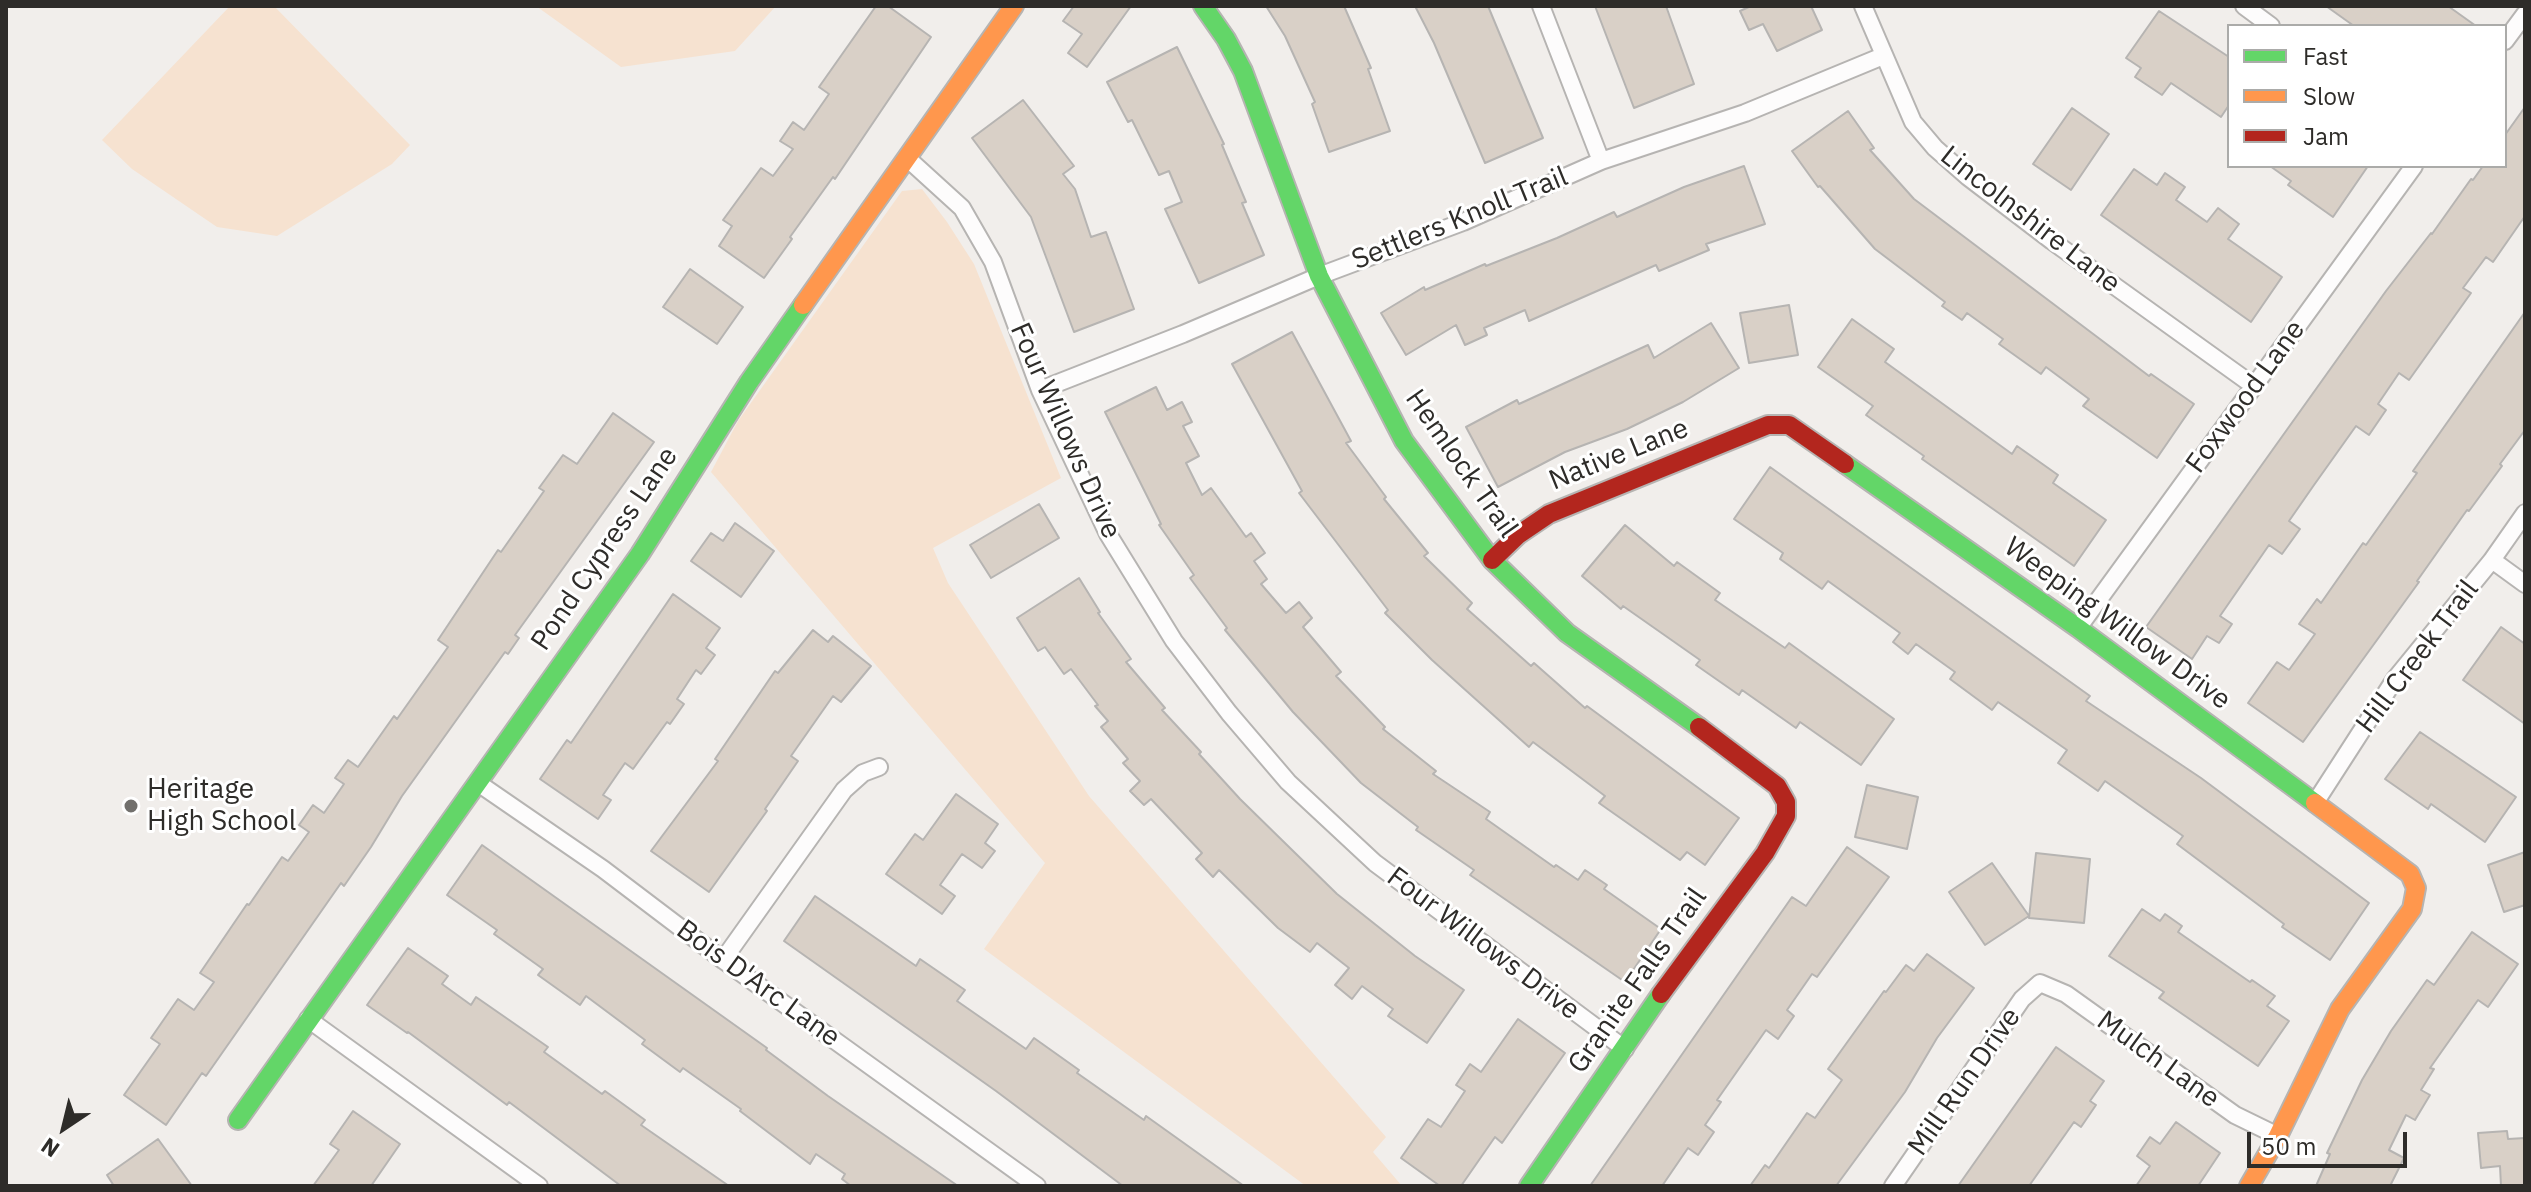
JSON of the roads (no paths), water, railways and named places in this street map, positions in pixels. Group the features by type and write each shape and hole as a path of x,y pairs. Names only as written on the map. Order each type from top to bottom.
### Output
{"street":[{"name":"Pond Cypress Lane","path":"238,1120 640,554 749,382 1014,6"},
{"name":"Hemlock Trail","path":"1203,6 1243,71 1319,276 1404,441 1492,560 1567,633 1772,781 1783,791 1788,806"},
{"path":"1541,6 1601,161"},
{"name":"Lincolnshire Lane","path":"1863,6 1913,122 1935,148 2052,241 2254,386"},
{"path":"2244,6 2268,24"},
{"path":"2507,38 2525,14"},
{"name":"Settlers Knoll Trail","path":"1040,390 1319,276 1463,222 1601,161 1745,113 1883,56"},
{"name":"Four Willows Drive","path":"907,158 962,208 993,262 1040,390 1108,534 1174,641 1229,713 1288,782 1375,863 1625,1049"},
{"name":"Foxwood Lane","path":"2078,628 2413,168"},
{"name":"Native Lane","path":"1492,560 1518,535 1549,514 1768,425 1780,424"},
{"name":"Weeping Willow Drive","path":"1780,424 1798,430 2078,628 2404,869 2414,880 2416,895 2412,909 2340,1009 2278,1136"},
{"name":"Hill Creek Trail","path":"2315,803 2395,679 2492,560 2525,513"},
{"path":"2492,560 2525,584"},
{"path":"723,960 844,790 863,773 879,767"},
{"name":"Bois D'Arc Lane","path":"478,783 603,869 723,960 1037,1186"},
{"name":"Granite Falls Trail","path":"1529,1186 1713,921 1777,835 1786,819 1788,806"},
{"name":"Mulch Lane","path":"2040,983 2066,994 2235,1115 2278,1136"},
{"name":"Mill Run Drive","path":"1893,1186 2022,999 2040,983"},
{"path":"308,1019 539,1186"},
{"path":"2249,1186 2278,1136"}],"place":[{"name":"Heritage High School","path":"131,806"}]}
